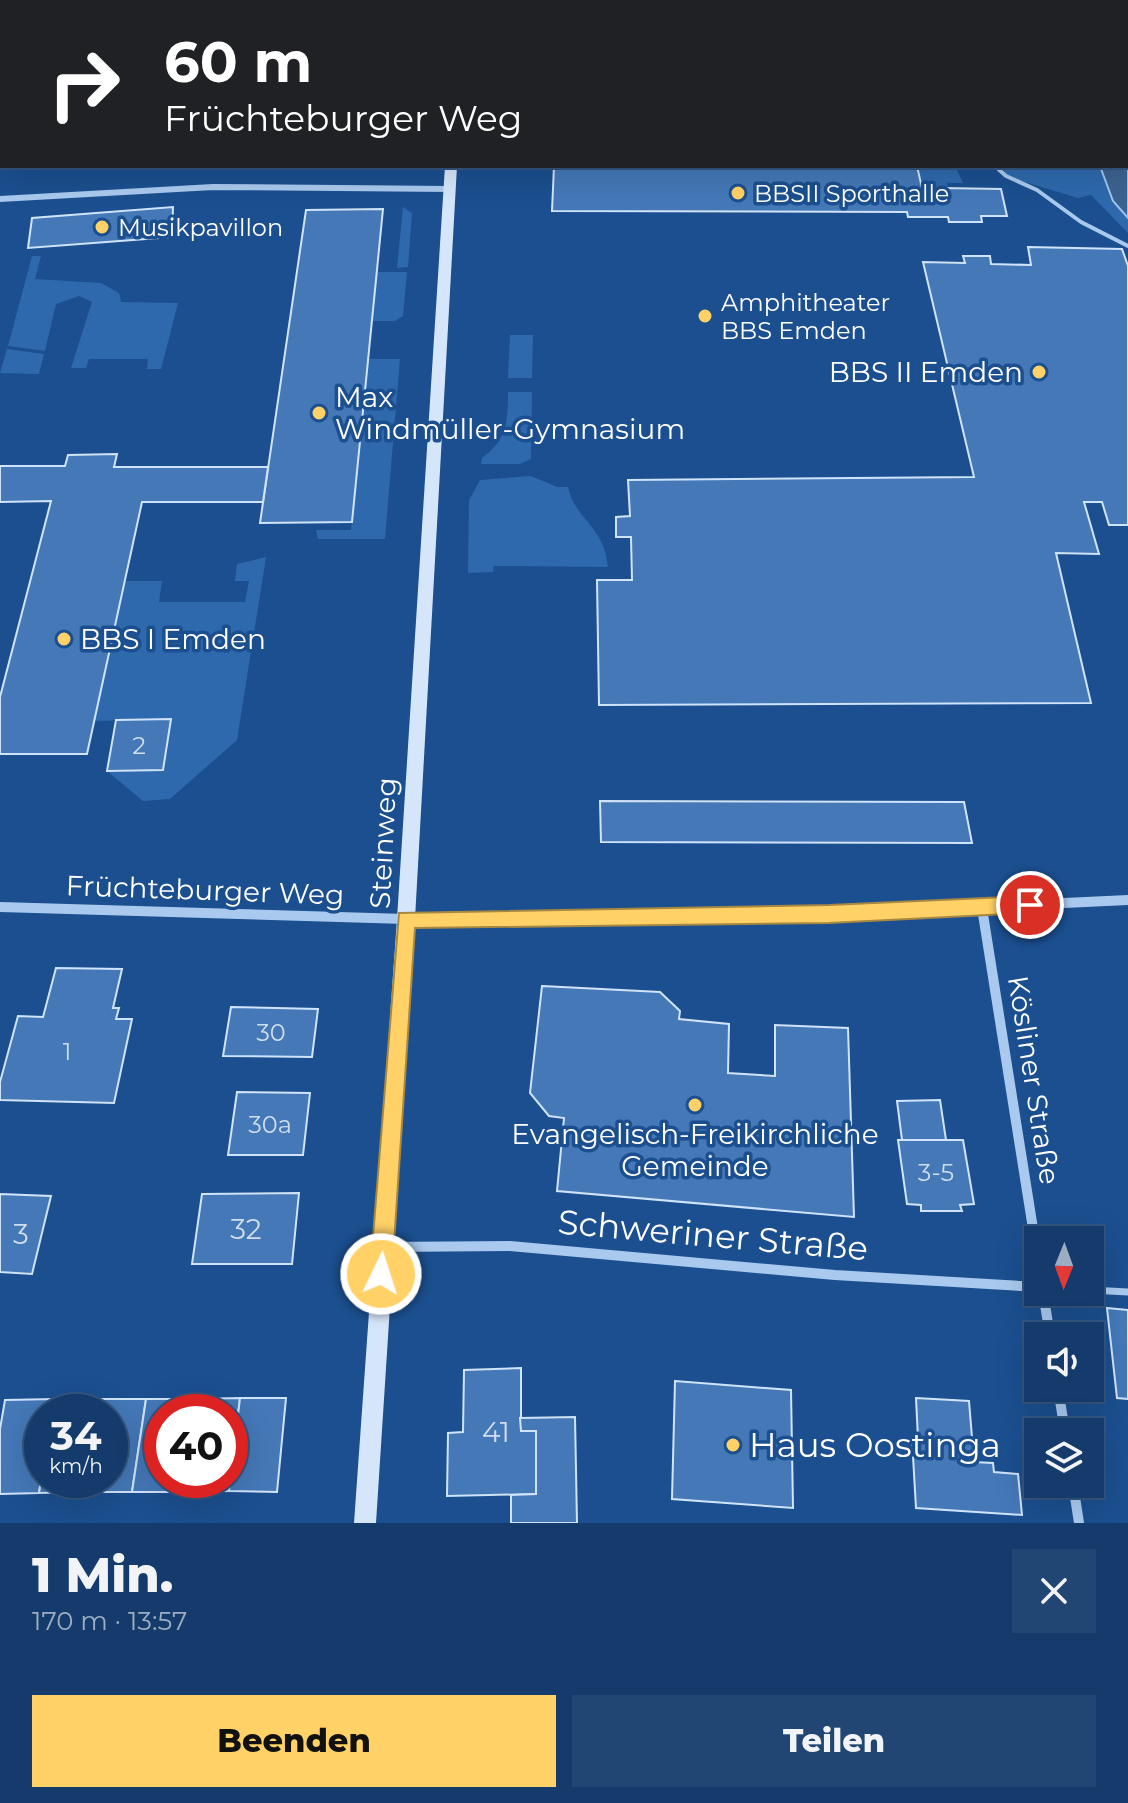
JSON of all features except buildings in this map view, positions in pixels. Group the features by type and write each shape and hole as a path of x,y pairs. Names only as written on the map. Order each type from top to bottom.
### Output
{"street":[{"name":"Steinweg","path":"365,1523 406,919 451,168"},
{"path":"0,199 213,187 450,189"},
{"name":"Früchteburger Weg","path":"0,907 406,919 829,914 1128,900"},
{"name":"Kösliner Straße","path":"982,908 1033,1226"},
{"name":"Schweriner Straße","path":"383,1247 510,1246 835,1275 1024,1286"},
{"path":"1075,1498 1079,1523"}],"lane":[{"path":"997,168 1006,176 1037,190 1081,222 1128,246"},
{"path":"1104,1291 1128,1292"}],"shaded area":[{"path":"917,168 956,168 963,183 947,183 948,188 943,189 945,197 924,197"},
{"path":"1101,168 1113,201 1128,218 1128,233 1091,195 1078,198 1009,177 1003,169"},
{"path":"1101,168 1128,168 1128,218 1113,201"},
{"path":"403,207 412,213 408,267 397,268"},
{"path":"32,256 41,256 35,279 101,283 119,293 121,302 178,303 161,369 147,369 148,359 89,359 86,368 71,368 92,302 79,296 56,304 45,351 8,346"},
{"path":"377,272 407,272 403,316 395,321 372,321"},
{"path":"510,335 533,335 532,378 508,378"},
{"path":"7,349 44,354 39,374 0,373"},
{"path":"368,359 400,359 385,539 318,539 316,530 351,530"},
{"path":"508,392 532,392 531,459 520,464 481,464 482,458 497,444 504,429"},
{"path":"531,476 557,487 568,487 577,508 601,541 608,567 494,566 493,572 468,573 469,500 480,480"},
{"path":"266,557 237,740 170,799 143,801 107,771 163,770 171,719 94,721 125,581 162,581 159,602 245,602 249,581 235,581 237,564"}],"place":[{"name":"BBSII Sporthalle","path":"738,193"},
{"name":"Musikpavillon","path":"102,227"},
{"name":"Amphitheater BBS Emden","path":"705,316"},
{"name":"BBS II Emden","path":"1039,372"},
{"name":"Max Windmüller-Gymnasium","path":"319,413"},
{"name":"BBS I Emden","path":"64,639"},
{"name":"Evangelisch-Freikirchliche Gemeinde","path":"695,1105"},
{"name":"Haus Oostinga","path":"733,1445"}],"route":[{"path":"381,1274 406,919 829,914 1030,905"}]}
